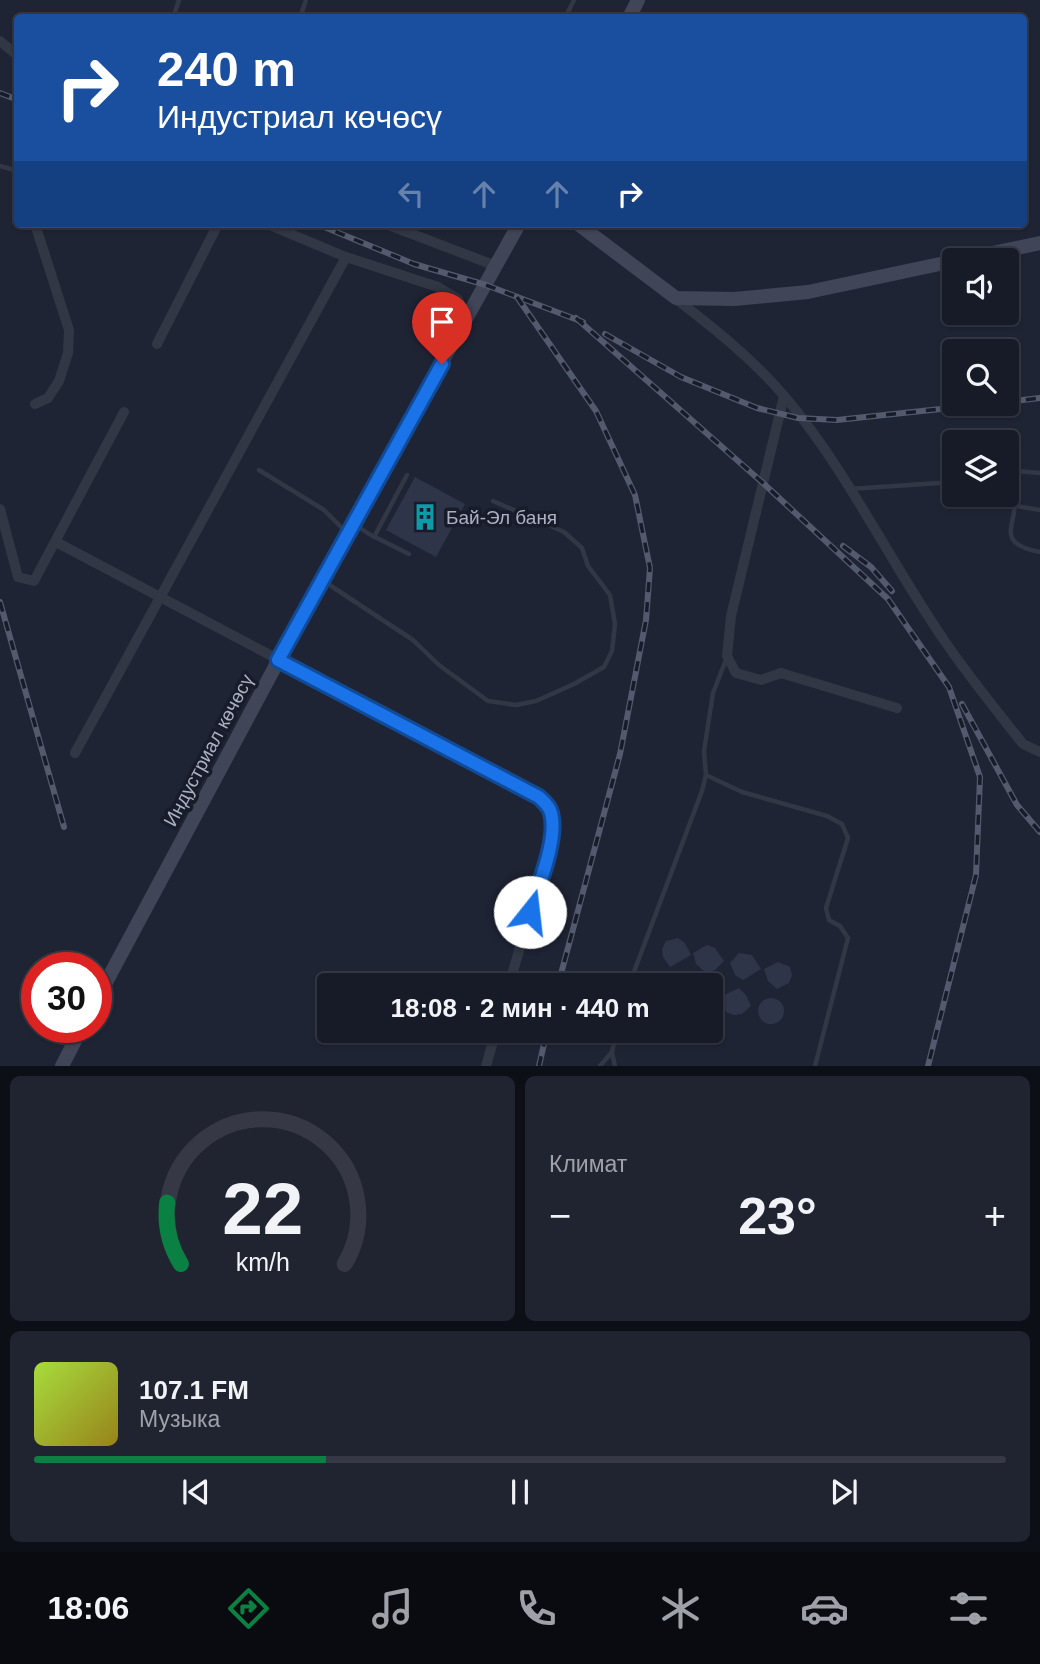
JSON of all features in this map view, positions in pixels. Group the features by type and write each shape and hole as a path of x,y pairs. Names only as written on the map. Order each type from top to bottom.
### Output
{"main road":[{"name":"Индустриал көчөсү","path":"112,971 349,528 517,228"},
{"path":"583,228 676,298 734,299 808,292 942,264"},
{"path":"1016,248 1040,243"},
{"path":"62,1066 74,1043"}],"street":[{"path":"0,41 14,53"},
{"path":"35,404 48,398 59,381 68,353 69,330 36,228"},
{"path":"157,344 216,228"},
{"path":"277,228 346,257 438,287 458,299 467,319"},
{"path":"396,228 496,266"},
{"path":"75,753 346,257"},
{"path":"676,298 727,339 784,396 849,489 946,643 1023,744 1040,752"},
{"path":"784,396 732,616 727,656 736,673 761,680 782,673 897,708"},
{"path":"0,509 18,577 34,581 124,412"},
{"path":"56,542 539,797 549,808 553,822 551,839 512,973"},
{"path":"486,1066 493,1043"}],"lane":[{"path":"259,470 349,528 409,554"},
{"path":"1019,471 1040,473"},
{"path":"374,537 407,475"},
{"path":"849,489 942,483"},
{"path":"321,580 414,639 439,665 488,701 516,705 536,701 574,684 604,667 612,651 615,624 610,595 588,566 582,548 564,532 493,501"},
{"path":"1019,506 1040,510"},
{"path":"1016,507 1010,524 1013,541 1020,548 1040,552"},
{"path":"634,973 677,863 706,775 704,751 713,693 727,656"},
{"path":"706,775 742,792 827,816 842,824 848,838 826,908 829,920 839,926 848,938 815,1066"},
{"path":"614,1043 612,1052 615,1066"},
{"path":"600,1066 612,1052"}],"building":[{"name":"Бай-Эл баня","path":"415,477 465,504 436,557 386,530"},
{"path":"678,938 685,943 691,955 670,967 663,957 662,949 666,941"},
{"path":"707,945 715,948 724,961 715,970 706,973 696,964 693,953"},
{"path":"739,953 752,955 761,969 743,980 735,975 730,963"},
{"path":"778,962 790,967 792,975 789,983 777,989 768,981 764,969"},
{"path":"739,988 751,1006 742,1014 734,1015 726,1012 723,996"},
{"path":"771,998 780,1002 784,1011 780,1020 771,1024 762,1020 758,1011 762,1002"}],"railway":[{"path":"0,93 14,98"},
{"path":"327,228 414,264 486,285 583,322"},
{"path":"517,297 596,411 635,495 650,568 646,620 620,754 561,973"},
{"path":"576,318 763,483 888,599 949,687 980,777 976,875 928,1066"},
{"path":"605,334 681,377 757,408 798,418 837,420 942,409"},
{"path":"1019,400 1040,398"},
{"path":"843,546 871,567 892,591"},
{"path":"0,602 64,827"},
{"path":"962,704 1017,805 1040,832"},
{"path":"539,1066 544,1043"}],"place":[{"name":"Бай-Эл баня","path":"425,517"}],"route":[{"path":"442,364 278,660 539,797 549,808 553,822 551,839 530,912"}]}
